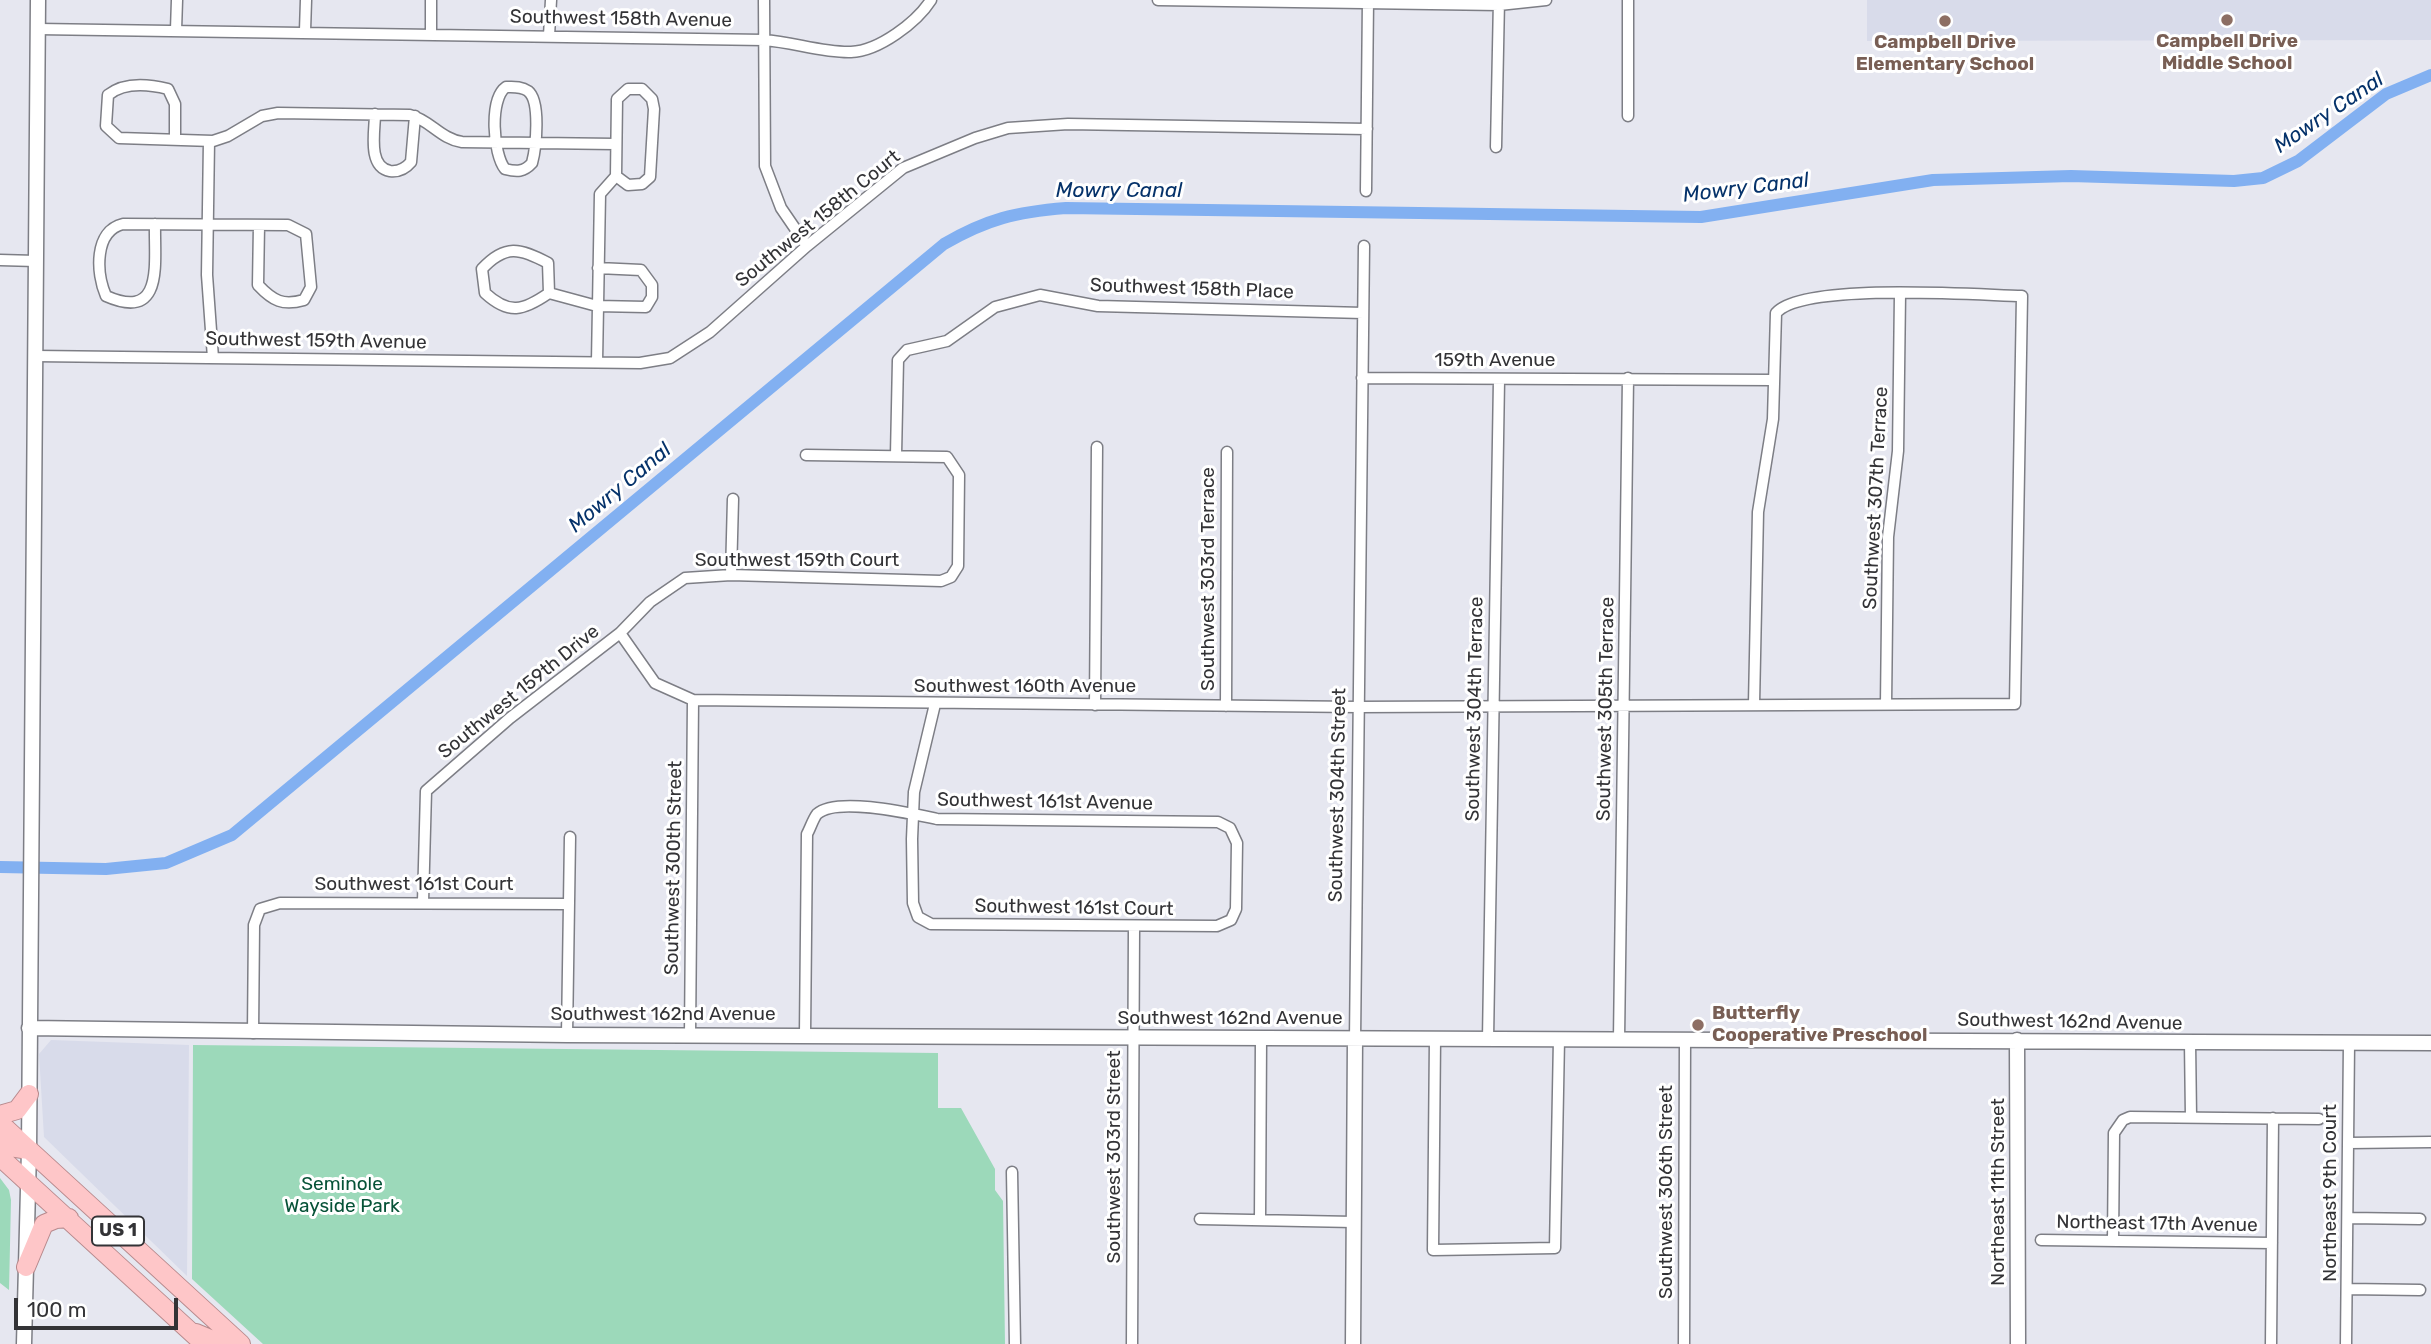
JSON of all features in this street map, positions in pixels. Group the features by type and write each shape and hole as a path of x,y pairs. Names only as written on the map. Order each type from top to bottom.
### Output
{"highway":[{"path":"0,1115 17,1110 29,1094"},
{"name":"US 1","path":"0,1123 241,1344"},
{"path":"0,1141 10,1147 29,1150"},
{"name":"US 1","path":"0,1157 204,1344"},
{"path":"29,1184 59,1193 173,1296 206,1312"},
{"path":"26,1267 44,1224 69,1218"},
{"path":"189,1330 222,1344"}],"street":[{"path":"24,1344 29,1184 38,0"},
{"path":"176,30 177,0"},
{"path":"305,31 306,0"},
{"path":"431,0 431,33"},
{"path":"550,36 551,0"},
{"path":"764,0 765,166 781,208 807,246"},
{"name":"Southwest 158th Avenue","path":"38,29 764,40 853,52 901,32 922,15 931,0"},
{"path":"1158,0 1499,3 1546,0"},
{"path":"1628,0 1628,116"},
{"path":"1366,191 1368,2"},
{"path":"1496,147 1499,3"},
{"path":"175,140 175,104 168,89 135,86 116,88 108,95 106,126 119,138 175,140 209,141 229,136 270,114 375,114 415,116 427,121 451,140 615,144"},
{"path":"506,87 516,87 530,93 534,99 535,143 532,163 526,170 515,172 505,169 499,162 496,142 497,98 506,87"},
{"path":"597,362 600,194 616,176 617,99 628,89 642,89 652,99 654,109 650,177 642,184 628,185 616,176"},
{"path":"375,114 376,158 382,168 392,171 403,169 411,162 415,116"},
{"name":"Southwest 158th Court","path":"597,362 640,363 670,358 710,331 903,167 1008,128 1068,124 1367,129"},
{"path":"209,141 207,275 213,358"},
{"path":"155,224 154,284 150,294 139,302 122,303 106,296 102,286 101,250 106,232 111,227 123,223 288,225 306,234 311,287 304,300 291,304 279,302 258,285 259,225"},
{"name":"Southwest 304th Street","path":"1353,1344 1364,246"},
{"path":"549,293 548,263 530,254 512,250 495,256 482,270 485,293 499,305 517,309 549,293 597,306 646,307 652,297 650,278 641,270 598,268"},
{"path":"0,260 36,261"},
{"name":"Southwest 307th Terrace","path":"1886,704 1888,537 1898,452 1900,294"},
{"name":"Southwest 158th Place","path":"896,454 898,360 907,350 947,341 995,307 1040,295 1098,306 1363,313"},
{"path":"1623,707 1679,704 1754,704 1886,704 2015,704 2022,296 1827,296 1783,306 1776,313 1770,443 1758,512 1754,704"},
{"name":"Southwest 159th Avenue","path":"35,356 597,362"},
{"name":"159th Avenue","path":"1362,378 1628,378"},
{"path":"1628,378 1773,380"},
{"name":"Southwest 305th Terrace","path":"1619,1040 1628,378"},
{"name":"Southwest 304th Terrace","path":"1488,1038 1499,380"},
{"path":"1096,705 1097,447"},
{"name":"Southwest 303rd Terrace","path":"1226,706 1227,452"},
{"path":"806,456 896,454"},
{"name":"Southwest 159th Court","path":"620,633 650,603 685,578 731,575 941,581 951,578 958,566 959,475 947,457 896,454"},
{"path":"731,575 733,499"},
{"name":"Southwest 159th Drive","path":"423,902 426,791 510,718 620,633 656,683 692,700"},
{"name":"Southwest 160th Avenue","path":"692,700 1358,708 1623,707"},
{"name":"Southwest 300th Street","path":"690,1036 692,700"},
{"path":"913,815 914,792 935,704"},
{"name":"Southwest 161st Avenue","path":"805,1034 807,834 817,814 831,808 879,808 937,819 1218,822 1230,828 1237,843 1236,909 1231,920"},
{"name":"Southwest 161st Court","path":"913,815 913,903 918,916 931,924 1134,928 1217,926 1231,920"},
{"path":"567,1035 570,836"},
{"name":"Southwest 161st Court","path":"253,1033 254,925 260,909 280,903 568,904"},
{"name":"Southwest 303rd Street","path":"1132,1344 1134,928"},
{"name":"Southwest 162nd Avenue","path":"29,1028 253,1033 690,1036 805,1034 1261,1039 2431,1043"},
{"path":"1260,1219 1261,1039"},
{"path":"1435,1039 1433,1251 1555,1248 1559,1039"},
{"name":"Southwest 306th Street","path":"1684,1344 1685,1040"},
{"name":"Northeast 11th Street","path":"2017,1040 2018,1344"},
{"path":"2190,1042 2191,1117"},
{"name":"Northeast 9th Court","path":"2346,1344 2349,1042"},
{"path":"2113,1241 2115,1133 2123,1120 2130,1116 2319,1119"},
{"path":"2271,1344 2273,1118"},
{"path":"2349,1143 2431,1142"},
{"path":"1012,1172 1015,1344"},
{"path":"2349,1218 2420,1219"},
{"path":"1200,1219 1354,1222"},
{"name":"Northeast 17th Avenue","path":"2041,1240 2272,1243"},
{"path":"2347,1289 2420,1290"}],"shaded area":[{"name":"Campbell Drive Middle School","path":"1867,0 2431,0 2431,40 1867,41"},
{"path":"51,1040 189,1045 187,1276 44,1137 39,1054"}],"green space":[{"name":"Seminole Wayside Park","path":"193,1045 938,1053 938,1108 961,1108 995,1169 995,1190 1003,1201 1005,1344 263,1344 192,1279"},
{"path":"0,1178 9,1190 11,1200 9,1290 0,1283"}],"waterway":[{"name":"Mowry Canal","path":"0,867 106,869 166,863 232,835 944,244 988,223 1032,212 1066,208 1701,217 1933,180 2071,176 2234,181 2263,178 2298,161 2386,94 2431,75"}],"place":[{"name":"Campbell Drive Middle School","path":"2227,20"},
{"name":"Campbell Drive Elementary School","path":"1945,21"},
{"name":"Butterfly Cooperative Preschool","path":"1698,1025"}]}
